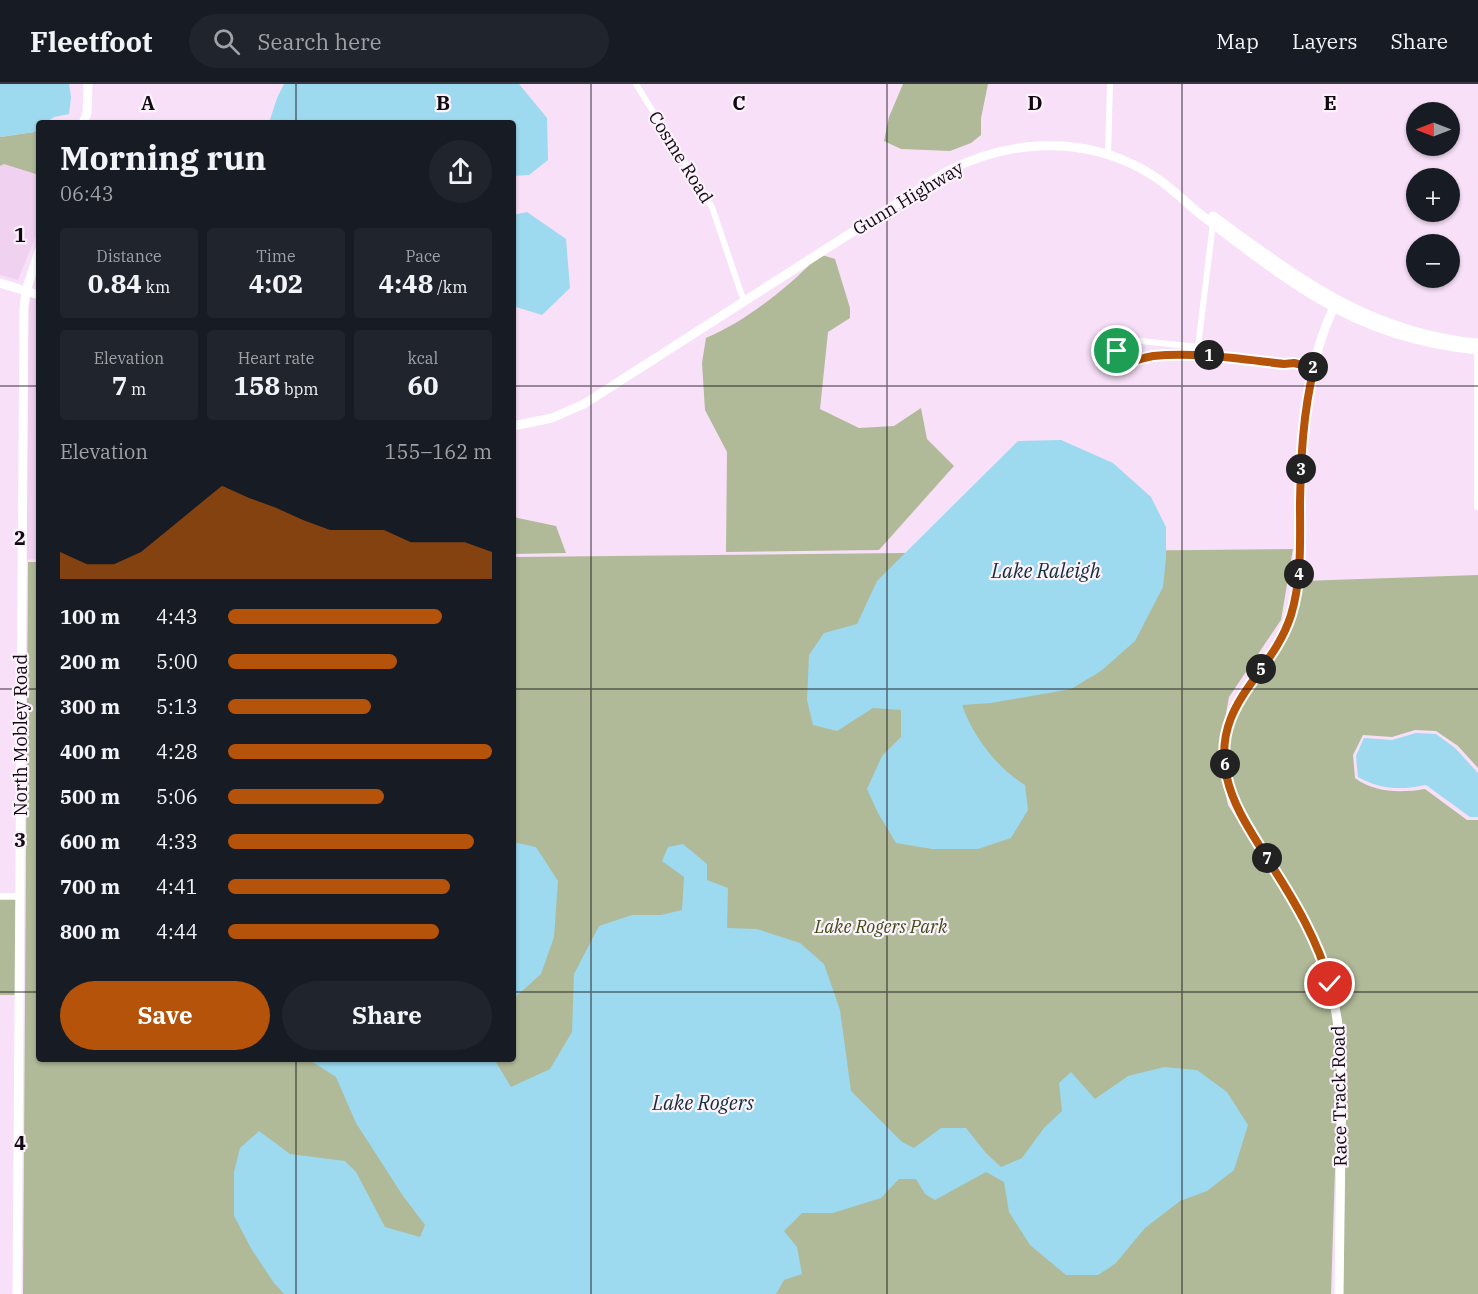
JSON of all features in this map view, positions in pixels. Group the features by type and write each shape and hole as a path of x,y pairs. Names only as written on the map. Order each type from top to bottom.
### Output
{"main road":[{"path":"84,120 87,113 88,84"},
{"name":"Gunn Highway","path":"516,425 552,418 584,404 935,178 978,157 1014,147 1041,145 1072,147 1108,154 1141,169 1169,186 1213,223 1290,280 1336,305"},
{"path":"1169,186 1336,305 1400,327 1478,348"},
{"name":"North Mobley Road","path":"17,1294 23,318 26,291 36,260"},
{"path":"0,283 36,294"},
{"name":"Race Track Road","path":"1336,305 1324,333 1306,405 1301,445 1299,571 1295,599 1287,626 1279,642 1235,706 1226,733 1224,754 1226,776 1236,804 1308,925 1321,955 1334,1000 1340,1032 1342,1070 1339,1294"}],"street":[{"name":"Cosme Road","path":"636,84 712,207 745,301"},
{"path":"1108,154 1110,84"},
{"path":"1213,223 1198,347 1131,340 1123,342 1115,356 1116,361 1121,363 1177,354 1211,355 1284,364 1294,363 1314,368"},
{"path":"1477,507 1478,348"},
{"path":"0,896 20,896"}],"shaded area":[{"path":"36,130 36,235 18,280 0,275 0,137"},
{"path":"29,296 36,298 36,559 25,560"}],"green space":[{"path":"903,84 988,84 981,118 981,135 971,143 950,151 901,149 884,141 889,117"},
{"path":"36,130 36,174 4,164 0,166 0,137"},
{"path":"822,255 835,259 850,308 850,318 828,332 820,409 859,428 894,426 921,408 927,439 954,466 879,550 726,552 727,452 705,410 702,363 706,338 729,327 760,307"},
{"path":"516,518 556,526 566,553 516,554"},
{"name":"Lake Rogers Park","path":"1293,549 1281,620 1229,697 1218,758 1228,805 1300,918 1326,981 1339,1046 1331,1294 23,1294 28,562 36,562 36,1062 516,1062 516,557"},
{"path":"1478,575 1478,768 1458,746 1436,731 1415,730 1392,737 1363,735 1353,755 1355,778 1363,783 1388,791 1425,789 1467,820 1478,820 1478,1294 1343,1294 1346,1070 1344,1032 1338,999 1325,954 1247,818 1233,786 1229,765 1230,734 1243,699 1287,635 1297,609 1302,581"},
{"path":"0,900 16,900 15,995 0,995"}],"water":[{"path":"0,84 69,84 71,97 69,114 50,120 36,120 34,132 0,137"},
{"path":"284,84 519,84 547,118 548,160 529,175 516,176 516,120 270,120"},
{"path":"527,212 566,239 570,288 542,315 516,307 516,214"},
{"name":"Lake Raleigh","path":"1061,440 1113,463 1151,497 1166,527 1163,587 1135,641 1101,671 1071,689 991,703 962,705 972,728 987,750 1004,769 1025,785 1028,810 1011,838 978,849 932,849 896,843 867,789 882,756 901,737 901,710 873,708 837,731 813,725 807,700 809,655 824,633 857,624 877,581 1018,441"},
{"path":"1416,733 1436,734 1455,748 1478,773 1478,817 1470,817 1426,785 1391,788 1358,777 1356,756 1364,738 1392,740"},
{"path":"516,843 536,847 558,881 554,937 541,974 516,996"},
{"name":"Lake Rogers","path":"683,844 707,864 707,880 728,888 727,928 757,929 800,943 824,964 840,1010 851,1091 902,1142 914,1148 941,1128 966,1128 986,1153 1001,1167 1022,1158 1044,1128 1062,1111 1059,1083 1071,1072 1095,1099 1128,1076 1164,1067 1197,1070 1227,1092 1248,1125 1234,1170 1207,1191 1180,1201 1145,1228 1115,1264 1098,1275 1066,1275 1030,1245 1009,1212 1004,1182 986,1172 935,1200 925,1194 916,1179 899,1179 881,1198 833,1213 802,1213 784,1231 797,1247 802,1274 784,1280 776,1294 284,1294 252,1250 234,1216 234,1172 240,1148 259,1131 290,1154 345,1161 356,1172 385,1227 420,1237 425,1225 403,1196 356,1123 336,1077 313,1062 496,1062 511,1087 550,1069 572,1032 574,974 599,926 632,915 661,915 682,910 684,877 662,861 668,847"}],"route":[{"path":"1117,351 1116,361 1121,363 1177,354 1294,363 1314,368 1307,398 1301,445 1299,571 1291,617 1279,642 1235,706 1226,733 1224,754 1226,776 1236,804 1308,925 1330,984"}]}
